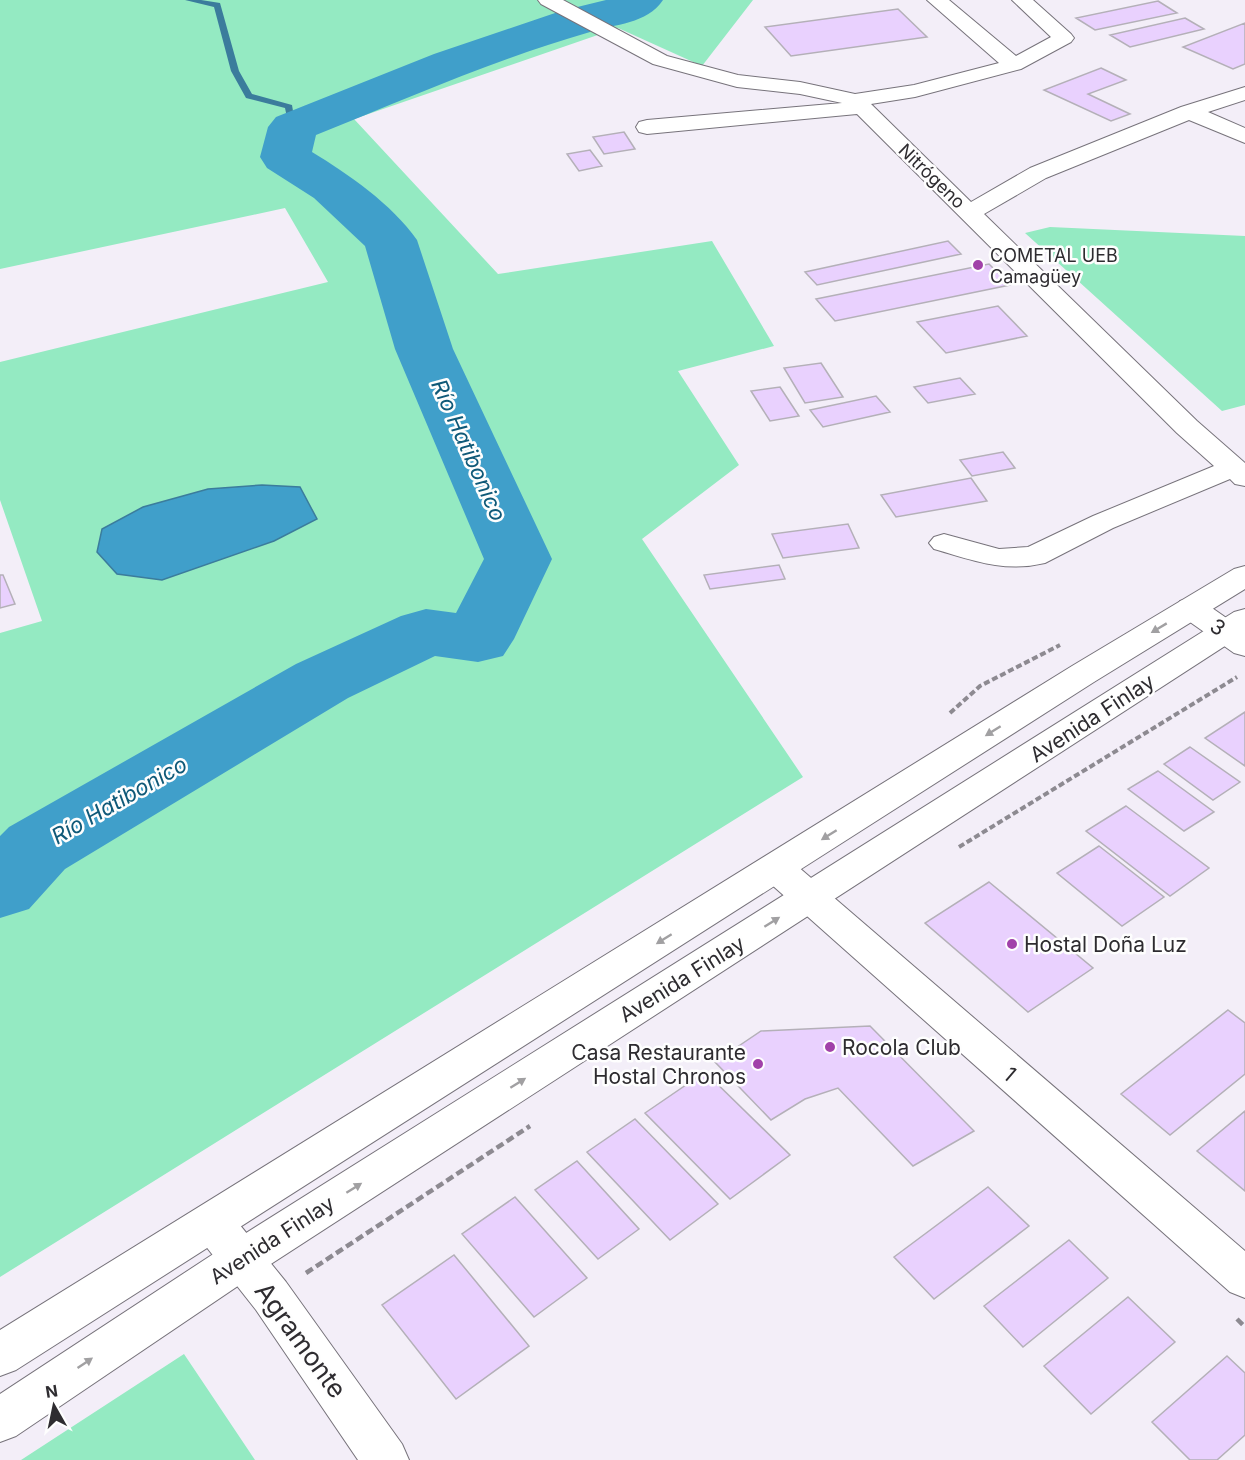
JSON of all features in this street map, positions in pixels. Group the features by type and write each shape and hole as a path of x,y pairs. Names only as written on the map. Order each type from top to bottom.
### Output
{"main road":[{"path":"548,0 660,60 737,81 800,87 859,104"},
{"path":"937,0 1014,65"},
{"path":"647,127 859,104 1014,65 1064,38 1022,0"},
{"path":"970,212 1038,173 1189,112 1245,93"},
{"name":"Nitrógeno","path":"859,104 1187,427 1239,473"},
{"path":"1189,112 1245,136"},
{"path":"944,543 999,558 1034,556 1103,522 1239,473"},
{"name":"Avenida Finlay","path":"0,1355 1245,576"},
{"name":"3","path":"1191,608 1238,633"},
{"name":"Avenida Finlay","path":"1,1419 242,1259 810,898 1238,633"},
{"name":"1","path":"776,868 1245,1278"},
{"name":"Agramonte","path":"212,1222 271,1296 386,1460"}],"green space":[{"path":"0,0 753,0 702,66 618,28 354,119 498,274 712,241 774,346 678,371 739,465 642,539 803,777 0,1277 0,633 42,621 0,500 0,362 328,282 285,208 0,269"},
{"path":"1050,227 1245,236 1245,405 1222,411 1025,233"},
{"path":"184,1354 255,1460 21,1460"}],"water":[{"path":"262,485 300,487 317,519 274,541 162,580 117,574 97,552 102,529 143,507 208,489"}],"building":[{"path":"1158,1 1177,13 1095,30 1076,18"},
{"path":"898,9 927,37 791,56 765,27"},
{"path":"1185,18 1204,29 1130,47 1110,35"},
{"path":"1245,23 1245,64 1233,69 1183,47"},
{"path":"1101,68 1126,80 1088,94 1130,114 1111,121 1044,90"},
{"path":"624,132 635,149 604,154 593,137"},
{"path":"590,150 602,166 579,171 567,154"},
{"path":"948,241 961,254 817,285 805,272"},
{"path":"989,264 1010,285 835,321 816,299"},
{"path":"998,306 1027,336 946,353 917,322"},
{"path":"821,363 843,397 805,403 784,368"},
{"path":"960,378 975,394 928,403 914,387"},
{"path":"780,387 799,416 770,421 751,391"},
{"path":"876,396 890,412 823,427 810,410"},
{"path":"1003,452 1015,468 972,476 960,460"},
{"path":"971,478 987,501 896,517 881,495"},
{"path":"848,524 859,548 783,558 772,534"},
{"path":"779,565 785,579 710,589 704,575"},
{"path":"0,575 3,575 15,604 0,608"},
{"path":"1245,712 1245,766 1205,738"},
{"path":"1190,747 1240,782 1213,800 1164,764"},
{"path":"1158,771 1214,812 1184,831 1128,789"},
{"path":"1126,806 1209,868 1170,896 1086,831"},
{"path":"1099,846 1164,897 1122,926 1057,873"},
{"path":"989,882 1093,968 1028,1012 925,923"},
{"path":"1228,1010 1245,1023 1245,1074 1170,1135 1121,1094"},
{"path":"870,1026 974,1131 913,1166 838,1088 805,1099 771,1120 715,1062 761,1031"},
{"path":"705,1072 790,1155 730,1199 645,1113"},
{"path":"1245,1111 1245,1191 1197,1151"},
{"path":"635,1119 718,1204 670,1240 587,1152"},
{"path":"577,1161 639,1229 598,1259 535,1190"},
{"path":"988,1187 1029,1226 934,1299 894,1257"},
{"path":"515,1197 587,1278 534,1317 462,1234"},
{"path":"1069,1240 1108,1278 1023,1347 984,1306"},
{"path":"454,1255 529,1346 456,1399 382,1305"},
{"path":"1128,1297 1175,1342 1091,1414 1044,1366"},
{"path":"1227,1356 1245,1373 1245,1435 1217,1460 1190,1460 1152,1422"}],"waterway":[{"path":"189,0 217,5 235,71 249,96 289,107 293,127"},
{"name":"Río Hatibonico","path":"0,887 37,848 322,681 426,632 478,639 518,559 424,349 390,240 332,187 285,157 293,127 451,64 577,21 617,12 641,0"}],"place":[{"name":"COMETAL UEB Camagüey","path":"978,265"},
{"name":"Hostal Doña Luz","path":"1012,944"},
{"name":"Rocola Club","path":"830,1047"},
{"name":"Casa Restaurante Hostal Chronos","path":"758,1064"}]}
